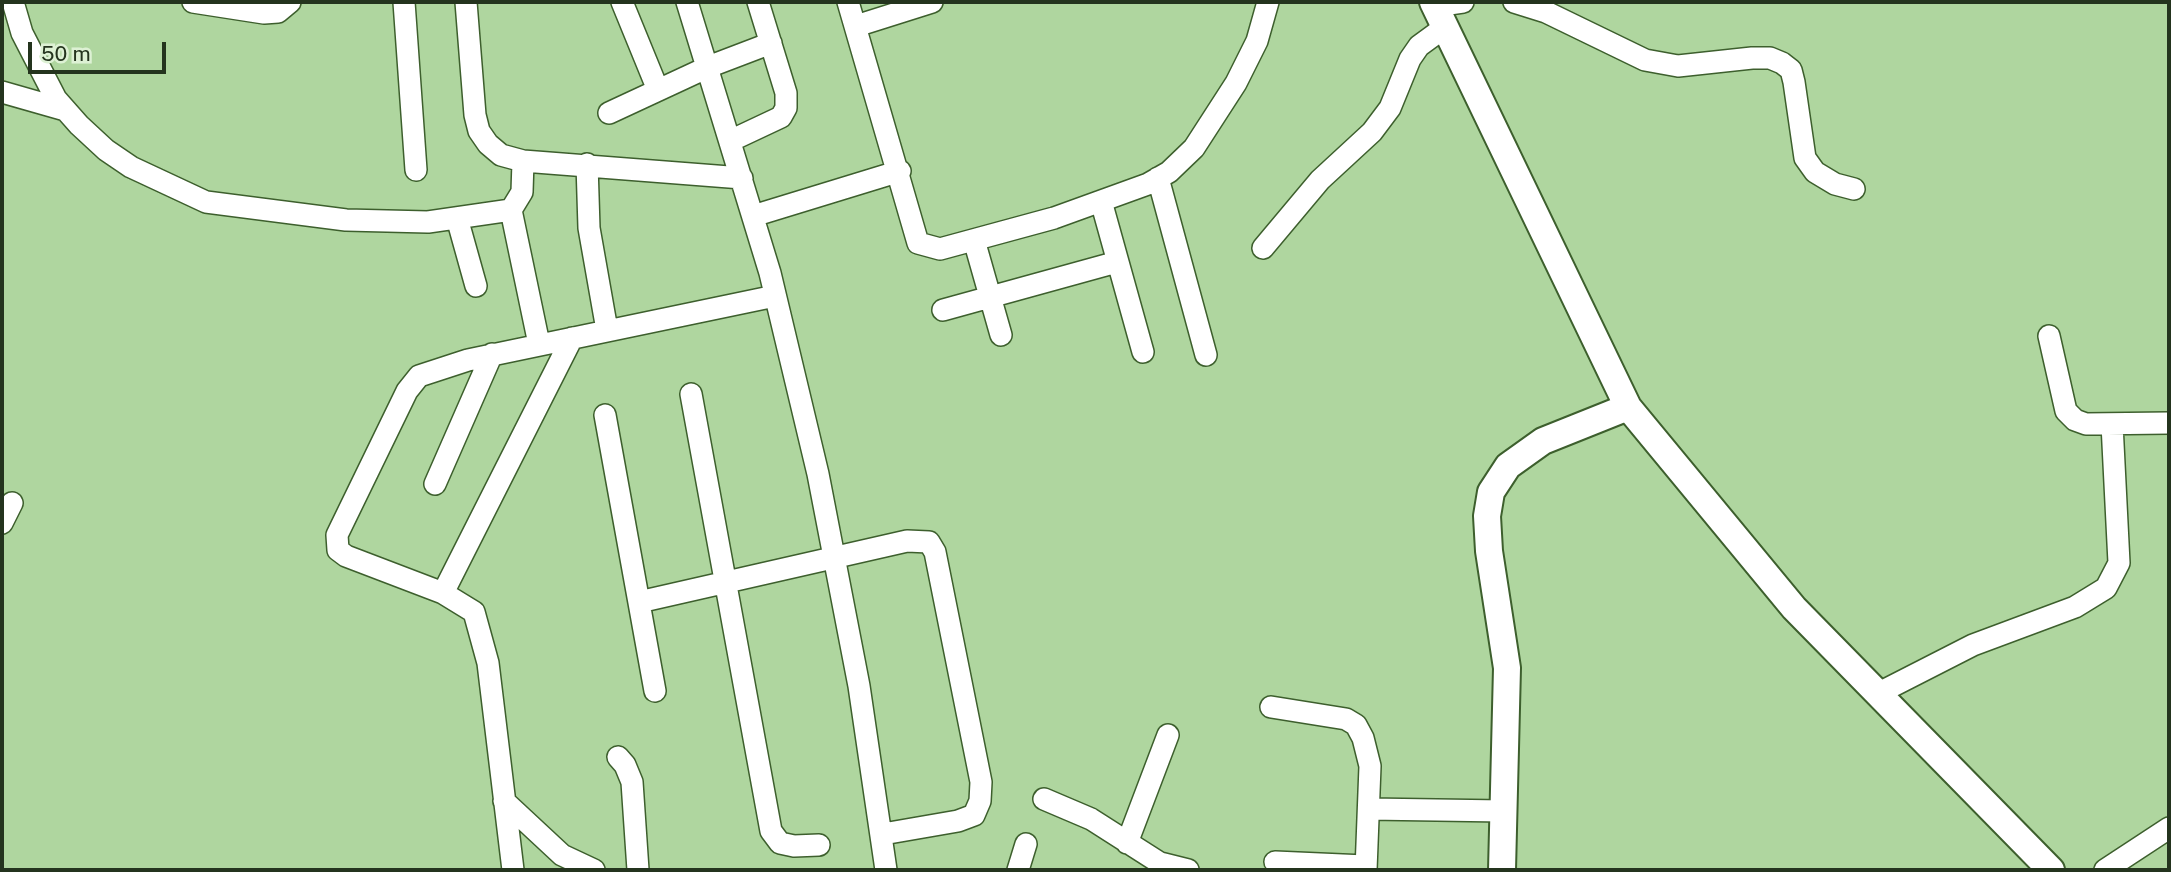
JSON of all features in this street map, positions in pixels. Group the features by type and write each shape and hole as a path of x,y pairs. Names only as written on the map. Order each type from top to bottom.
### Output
{"street":[{"path":"13,2 22,33 65,110 106,150 131,167 206,202 346,220 428,222 512,209"},
{"path":"193,2 264,13 278,12 290,2"},
{"path":"404,2 416,170"},
{"path":"466,2 474,115 479,131 488,144 501,155 523,161 742,178"},
{"path":"622,2 658,90"},
{"path":"687,2 753,216 818,474 859,687 887,870"},
{"path":"730,141 781,117 786,108 786,93 758,2"},
{"path":"848,2 900,171 918,243 940,248 1101,201 1158,178 1194,148 1236,83 1257,41 1268,2"},
{"path":"856,26 932,2"},
{"path":"1263,248 1320,180 1372,131 1390,108 1410,59 1437,11 1463,2"},
{"path":"1514,2 1546,12 1645,60 1678,66 1752,58 1770,58 1782,63 1791,70 1794,82 1805,158 1815,172 1835,184 1854,189"},
{"path":"1437,11 1628,407 1794,608 2051,870"},
{"path":"609,113 708,67 771,43"},
{"path":"2,92 65,110"},
{"path":"523,161 522,192 512,209 539,344"},
{"path":"587,164 589,228 607,330"},
{"path":"753,216 900,171"},
{"path":"1158,178 1206,355"},
{"path":"1101,201 1143,352"},
{"path":"457,218 476,286"},
{"path":"974,240 1000,335"},
{"path":"943,310 1118,262"},
{"path":"513,870 488,663 474,612 465,604 443,593 346,556 338,550 337,535 407,391 419,376 539,344 775,296"},
{"path":"2049,336 2066,411 2075,420 2086,424 2169,422"},
{"path":"443,593 572,338"},
{"path":"435,484 492,355"},
{"path":"691,394 723,581 771,831 780,843 819,845"},
{"path":"1502,870 1507,668 1489,551 1487,516 1491,492 1508,466 1543,441 1628,407"},
{"path":"605,415 655,691"},
{"path":"1877,694 1973,645 2075,607 2106,588 2119,563 2120,550 2112,424"},
{"path":"2,523 12,503"},
{"path":"639,602 907,541 929,542 935,552 981,782 980,801 974,815 958,821 883,834"},
{"path":"1271,707 1346,719 1356,725 1363,738 1370,766 1365,868 1275,862"},
{"path":"1127,843 1168,735"},
{"path":"618,757 625,765 632,782 638,870"},
{"path":"1044,799 1091,820 1161,867 1188,870"},
{"path":"504,801 562,855 594,870"},
{"path":"1369,809 1504,811"},
{"path":"2105,870 2169,828"},
{"path":"1018,870 1026,844"}]}
